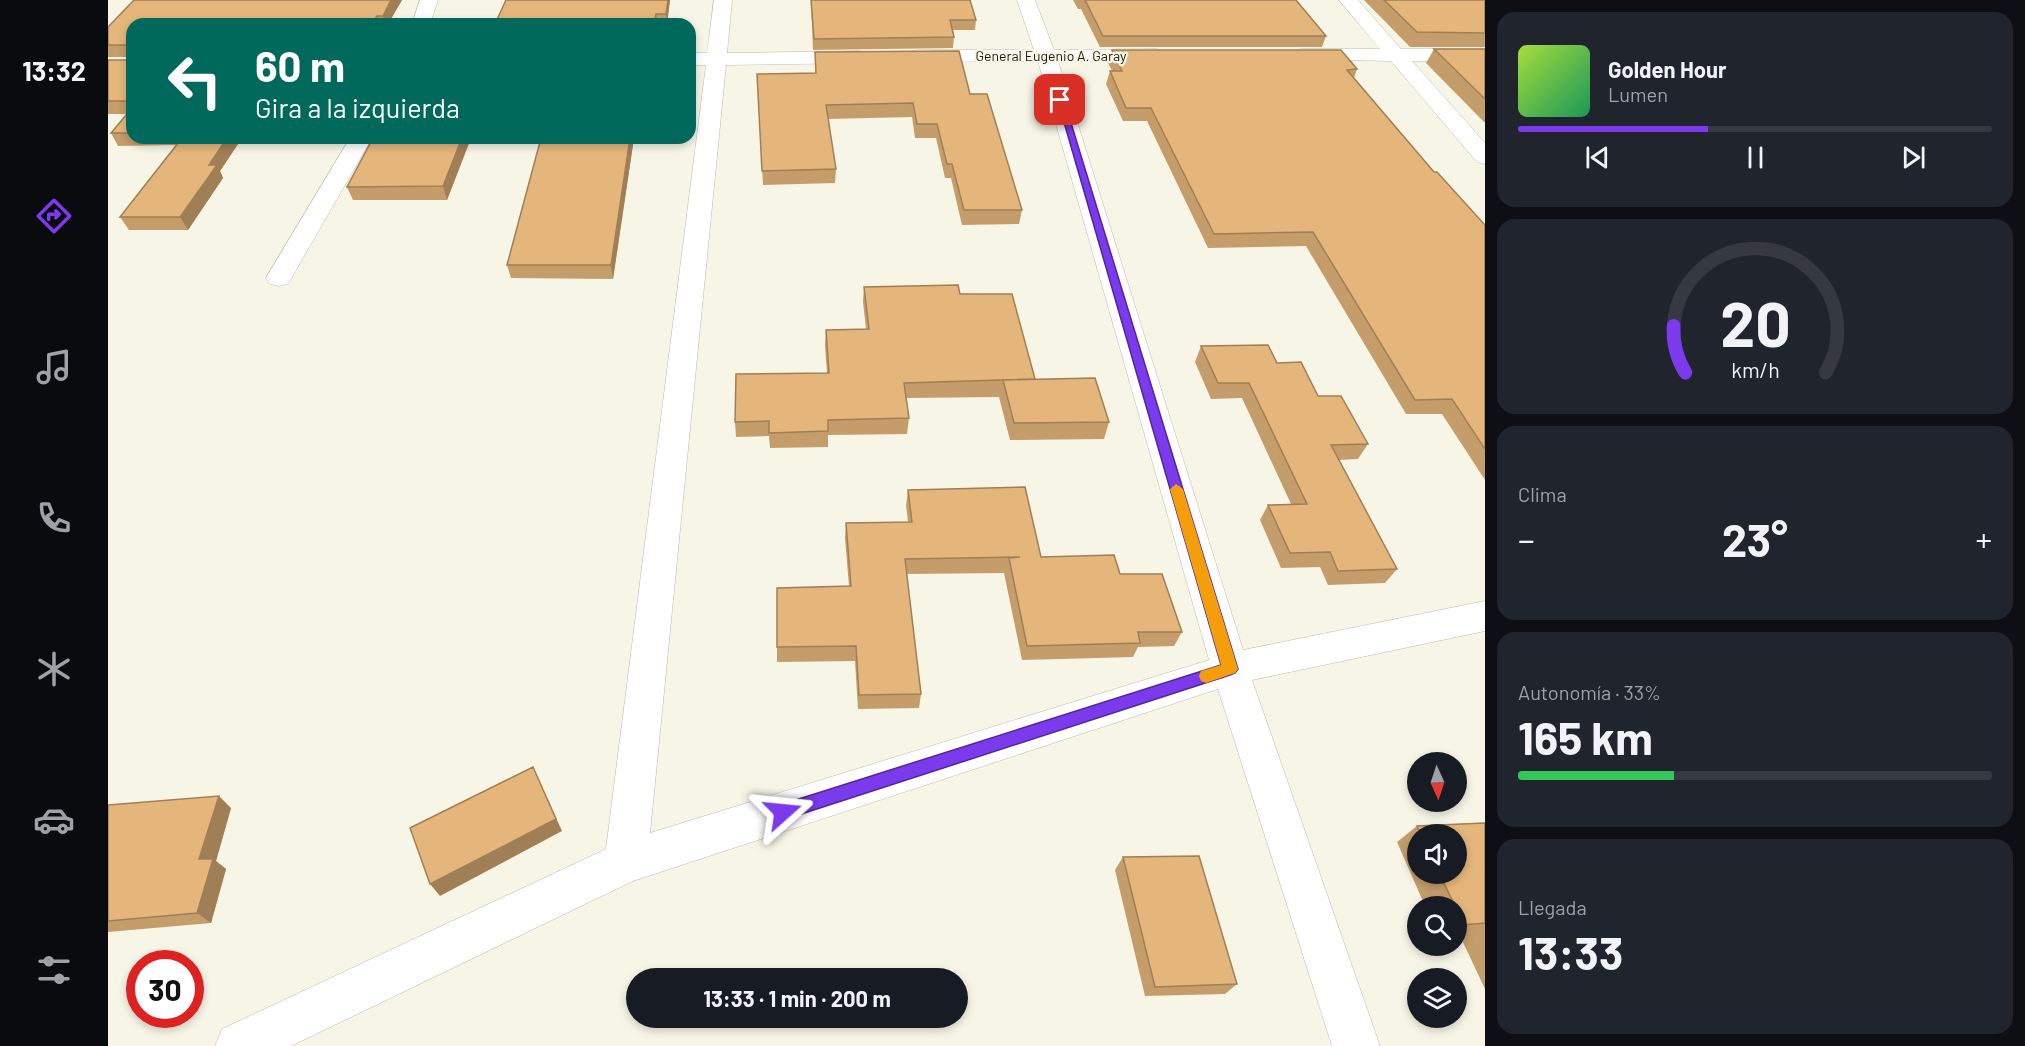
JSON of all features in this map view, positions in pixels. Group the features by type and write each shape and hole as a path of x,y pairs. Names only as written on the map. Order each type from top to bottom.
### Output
{"street":[{"path":"422,18 424,8 429,0"},
{"path":"696,132 703,59 723,0"},
{"path":"1026,0 1046,55 1230,669 1356,1046"},
{"path":"1348,0 1485,157"},
{"name":"General Eugenio A. Garay","path":"703,59 1175,55"},
{"path":"1280,55 1485,55"},
{"path":"279,278 358,144"},
{"path":"626,862 695,144"},
{"path":"239,1046 626,862 1230,669 1485,616"}],"building":[{"path":"134,0 391,0 383,16 376,18 126,18 126,45 108,45 108,27"},
{"path":"506,0 668,0 666,14 656,14 655,18 498,18"},
{"path":"811,0 970,0 976,20 950,20 954,37 814,39"},
{"path":"1085,0 1296,0 1326,36 1103,36"},
{"path":"1384,0 1485,0 1485,33 1417,32"},
{"path":"1434,49 1485,49 1485,99"},
{"path":"1112,50 1341,50 1357,69 1347,70 1434,172 1437,172 1485,225 1485,449 1452,399 1415,400 1313,232 1214,234 1151,108 1126,108 1110,71 1122,71"},
{"path":"959,51 970,94 987,94 1022,210 964,210 952,164 947,164 937,124 917,124 913,103 826,105 836,169 762,171 757,74 816,73 815,52"},
{"path":"108,60 126,60 126,101 108,101"},
{"path":"126,115 126,133 111,133"},
{"path":"177,144 223,144 209,165 217,165 180,217 120,217"},
{"path":"370,144 460,144 443,186 347,187"},
{"path":"539,144 629,144 611,265 507,265"},
{"path":"958,285 960,294 1012,294 1035,379 904,383 909,418 828,420 828,431 769,433 769,421 735,422 736,374 829,373 826,330 869,329 864,287"},
{"path":"1268,345 1277,363 1301,362 1318,396 1341,396 1368,444 1331,445 1397,569 1338,571 1330,552 1290,553 1268,505 1307,504 1249,383 1218,383 1201,346"},
{"path":"1095,378 1109,422 1014,423 1003,380"},
{"path":"1025,487 1041,557 1114,555 1120,574 1162,574 1182,632 1138,632 1140,643 1027,646 1009,558 1020,557 905,559 921,694 859,695 856,646 777,647 777,588 851,586 846,523 912,522 908,490"},
{"path":"533,767 556,819 430,884 410,828"},
{"path":"219,796 199,859 213,859 197,913 108,921 108,805"},
{"path":"1485,823 1485,923 1467,925 1467,896 1450,896 1444,884 1467,884 1467,824 1462,824"},
{"path":"1199,856 1237,984 1155,987 1123,857"}],"slow traffic":[{"path":"1176,489 1230,669 1206,676"}],"route":[{"path":"783,812 1230,669 1060,100"}]}
